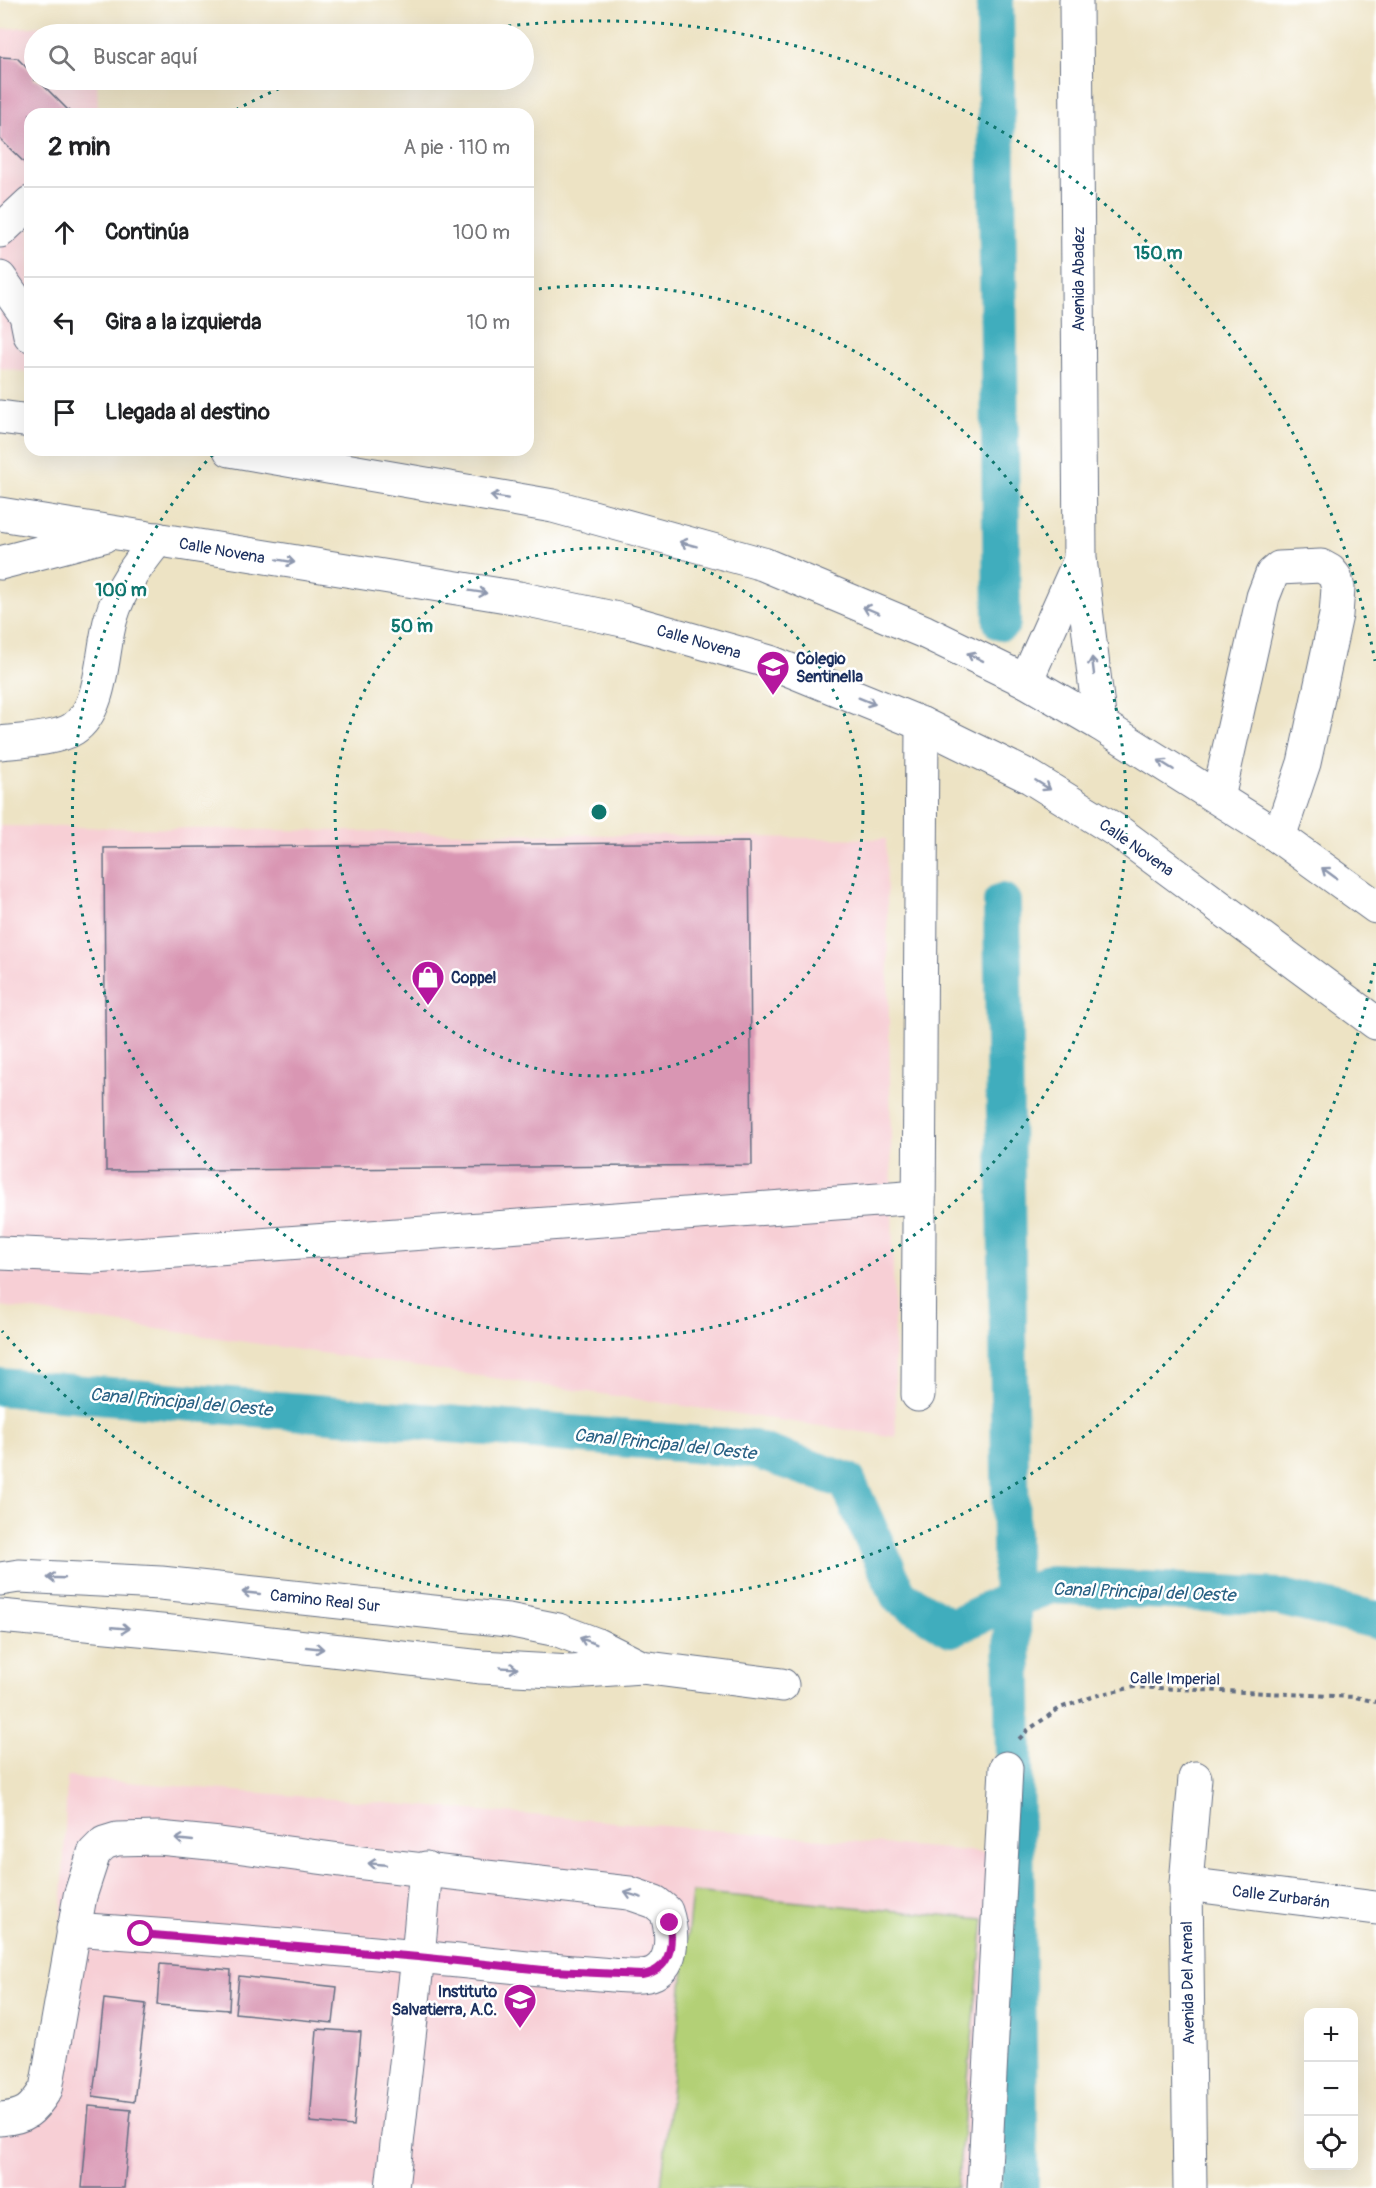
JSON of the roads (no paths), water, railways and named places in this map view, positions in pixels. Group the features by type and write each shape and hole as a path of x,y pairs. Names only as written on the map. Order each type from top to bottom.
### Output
{"street":[{"name":"Avenida Abadez","path":"1076,0 1080,559 1100,724"},
{"path":"0,231 24,209"},
{"path":"0,278 24,312"},
{"path":"0,417 24,420"},
{"path":"264,456 553,507 763,564 925,632 1026,681 1100,724 1279,837 1376,907"},
{"name":"Calle Novena","path":"0,514 519,598 627,621 770,662 922,724 1030,777 1120,833 1376,1023"},
{"path":"0,562 116,533"},
{"path":"0,743 36,739 70,731 80,724 88,712 98,687 111,618 129,577 158,539"},
{"name":"Avenida Abadez","path":"1026,681 1080,559"},
{"path":"1218,798 1263,597 1272,574 1279,568 1321,566 1335,577 1338,588 1336,615 1304,763 1279,837"},
{"path":"918,1395 922,724"},
{"path":"0,1253 94,1257 919,1197"},
{"name":"Camino Real Sur","path":"0,1579 19,1576 161,1583 508,1620 558,1630 596,1644 641,1667"},
{"name":"Camino Real Sur","path":"0,1616 182,1633 481,1667 571,1672 641,1667 782,1685"},
{"path":"984,2188 1006,1768"},
{"name":"Avenida Del Arenal","path":"1190,2188 1186,1884 1195,1778"},
{"path":"0,2119 17,2118 34,2109 46,2089 73,1929 80,1896 94,1853 104,1843 117,1839 170,1839 629,1893 655,1902 666,1911 671,1937 664,1965 654,1973 642,1975 553,1971 418,1957 73,1929"},
{"path":"392,2188 426,1868"},
{"name":"Calle Zurbarán","path":"1186,1884 1376,1908"}],"waterway":[{"path":"995,0 1002,622"},
{"path":"1002,902 1020,2188"},
{"name":"Canal Principal del Oeste","path":"0,1387 752,1449 847,1481 899,1596 951,1628 1011,1600 1051,1585 1279,1597 1376,1620"}],"place":[{"name":"Colegio Sentinella","path":"773,696"},
{"name":"Coppel","path":"428,1006"},
{"name":"Instituto Salvatierra, A.C.","path":"520,2029"}]}
